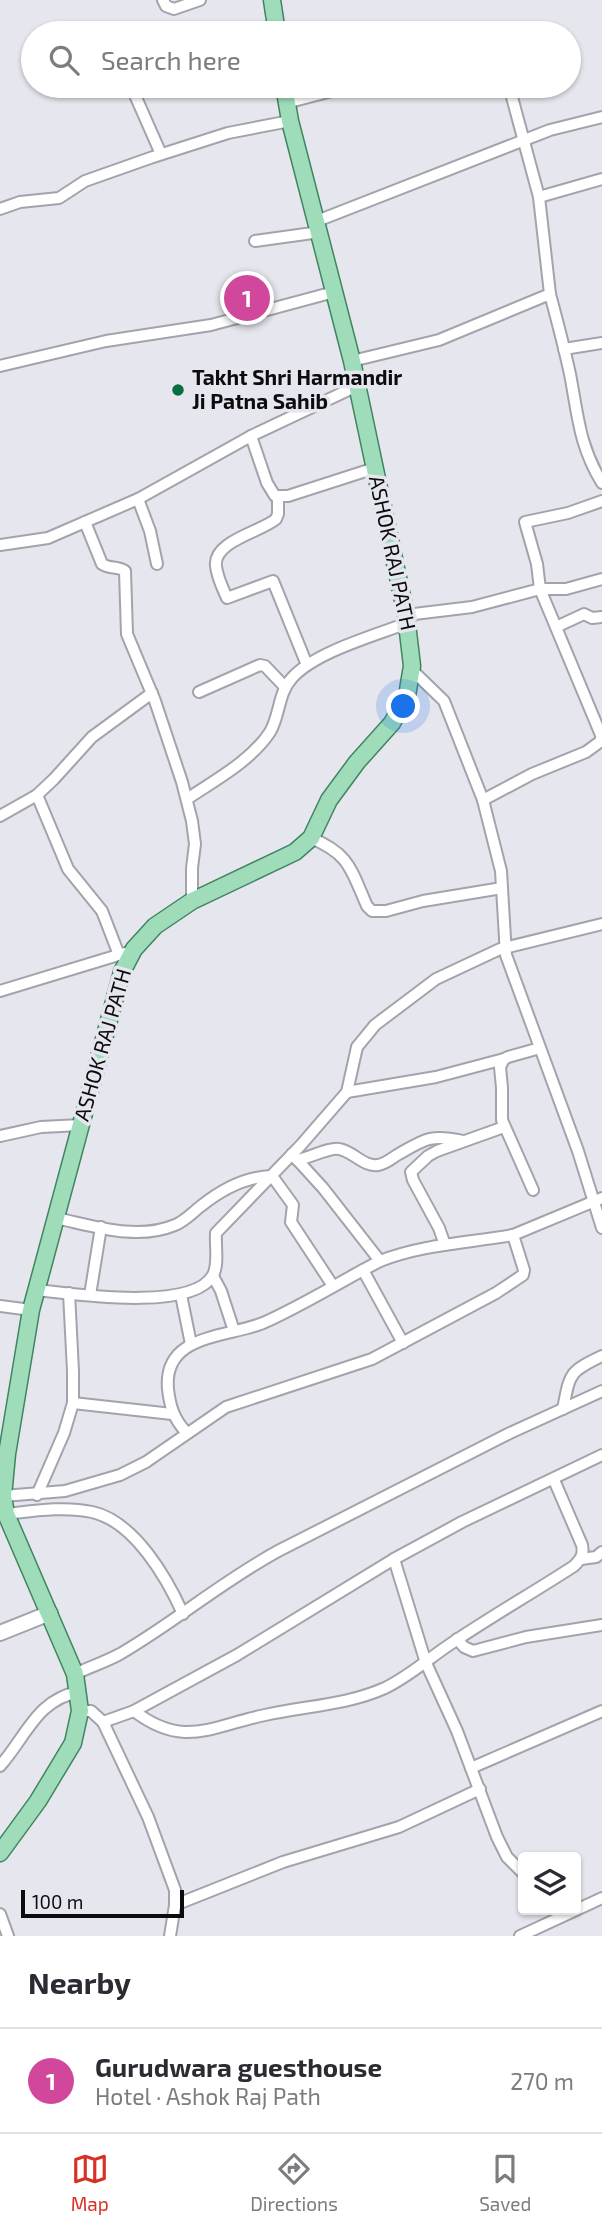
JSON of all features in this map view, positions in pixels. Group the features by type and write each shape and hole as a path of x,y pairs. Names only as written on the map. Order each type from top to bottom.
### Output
{"main road":[{"path":"272,0 275,21"},
{"name":"ASHOK RAJ PATH","path":"0,1853 38,1801 69,1751 78,1728 79,1692 75,1674 3,1505 7,1454 32,1310 126,952 155,926 192,901 295,852 311,838 329,800 357,762 392,723 407,696 411,669 407,619 352,361 285,98"},
{"path":"0,1633 50,1613"}],"street":[{"path":"163,0 166,6 174,9 201,0"},
{"path":"136,98 161,154"},
{"path":"286,103 305,98"},
{"path":"513,98 539,197 550,293 584,447 602,483"},
{"path":"255,241 318,226 525,140 557,128 602,117"},
{"path":"0,209 20,202 59,198 85,181 161,154 228,133 290,121"},
{"path":"539,197 602,180"},
{"path":"0,366 106,341 211,325 334,292"},
{"path":"352,361 439,340 550,293"},
{"path":"564,349 602,343"},
{"path":"0,545 48,538 138,499 251,436 357,386"},
{"path":"251,436 267,482 272,492 278,496 288,496 375,468"},
{"path":"278,496 276,520 229,545 217,555 215,565 227,598 273,581 307,665"},
{"path":"138,499 157,564"},
{"path":"483,800 532,774 596,746 601,741 599,719 540,589 537,564 526,522 568,513 602,501"},
{"path":"85,522 102,564 125,571 127,634 152,693 187,799 195,844 192,901"},
{"path":"187,799 235,766 262,742 272,729 285,687 307,665 323,656 407,619 472,607 540,589 566,589 602,579"},
{"path":"556,627 584,614 592,618 602,617"},
{"path":"199,692 260,664 285,687"},
{"path":"411,669 444,701 483,800 501,871 506,955 597,1200 602,1228"},
{"path":"0,816 37,795 92,737 152,693"},
{"path":"0,991 126,952 102,911 68,869 37,795"},
{"path":"311,838 327,845 346,860 367,906 372,911 386,911 423,901 502,888"},
{"path":"37,1290 144,1298 181,1295 208,1283 216,1269 216,1233 271,1176 295,1157 347,1092 357,1047 374,1025 436,979 506,947 602,924"},
{"path":"347,1092 436,1077 540,1048"},
{"path":"504,1059 500,1067 501,1114 504,1127 533,1190"},
{"path":"0,1136 41,1127 81,1125"},
{"path":"444,1245 439,1228 411,1172 428,1156 504,1127"},
{"path":"295,1157 315,1156 334,1148 342,1149 365,1163 376,1165 429,1138 443,1136 464,1141"},
{"path":"295,1157 380,1261"},
{"path":"56,1218 137,1232 166,1228 179,1223 226,1189 251,1178 271,1176"},
{"path":"271,1176 293,1205 291,1222 333,1286"},
{"path":"186,1432 172,1414 168,1384 170,1367 179,1352 191,1344 263,1322 380,1261 420,1248 513,1235 597,1200"},
{"path":"90,1295 101,1227"},
{"path":"3,1505 120,1475 146,1462 216,1411 372,1359 403,1343 496,1293 523,1275 524,1270 513,1235"},
{"path":"363,1270 403,1343"},
{"path":"213,1276 221,1291 234,1331"},
{"path":"37,1495 64,1433 73,1403 69,1293"},
{"path":"181,1295 191,1344"},
{"path":"0,1306 32,1310"},
{"path":"563,1409 571,1375 580,1366 602,1356"},
{"path":"75,1674 116,1656 280,1549 510,1433 602,1391"},
{"path":"73,1403 172,1414"},
{"path":"103,1722 134,1711 237,1655 394,1559 485,1510 554,1480 602,1455"},
{"path":"134,1711 163,1729 199,1732 370,1693 398,1681 457,1639 575,1566 581,1559 584,1552 582,1545 554,1480"},
{"path":"3,1505 85,1511 110,1519 133,1538 151,1559 172,1590 183,1614"},
{"path":"581,1559 590,1559 602,1552"},
{"path":"394,1559 426,1663 503,1850 518,1869"},
{"path":"457,1639 464,1647 473,1651 526,1637 602,1625"},
{"path":"0,1766 46,1706 65,1694 79,1692"},
{"path":"80,1711 91,1711 103,1722 152,1827 174,1890 175,1905 170,1936"},
{"path":"471,1768 602,1711"},
{"path":"175,1905 283,1862 400,1827 480,1789"},
{"path":"520,1936 602,1898"},
{"path":"581,1902 586,1906"},
{"path":"0,1914 8,1936"}],"place":[{"name":"Gurudwara guesthouse","path":"247,298"},
{"name":"Takht Shri Harmandir Ji Patna Sahib","path":"178,390"}]}
